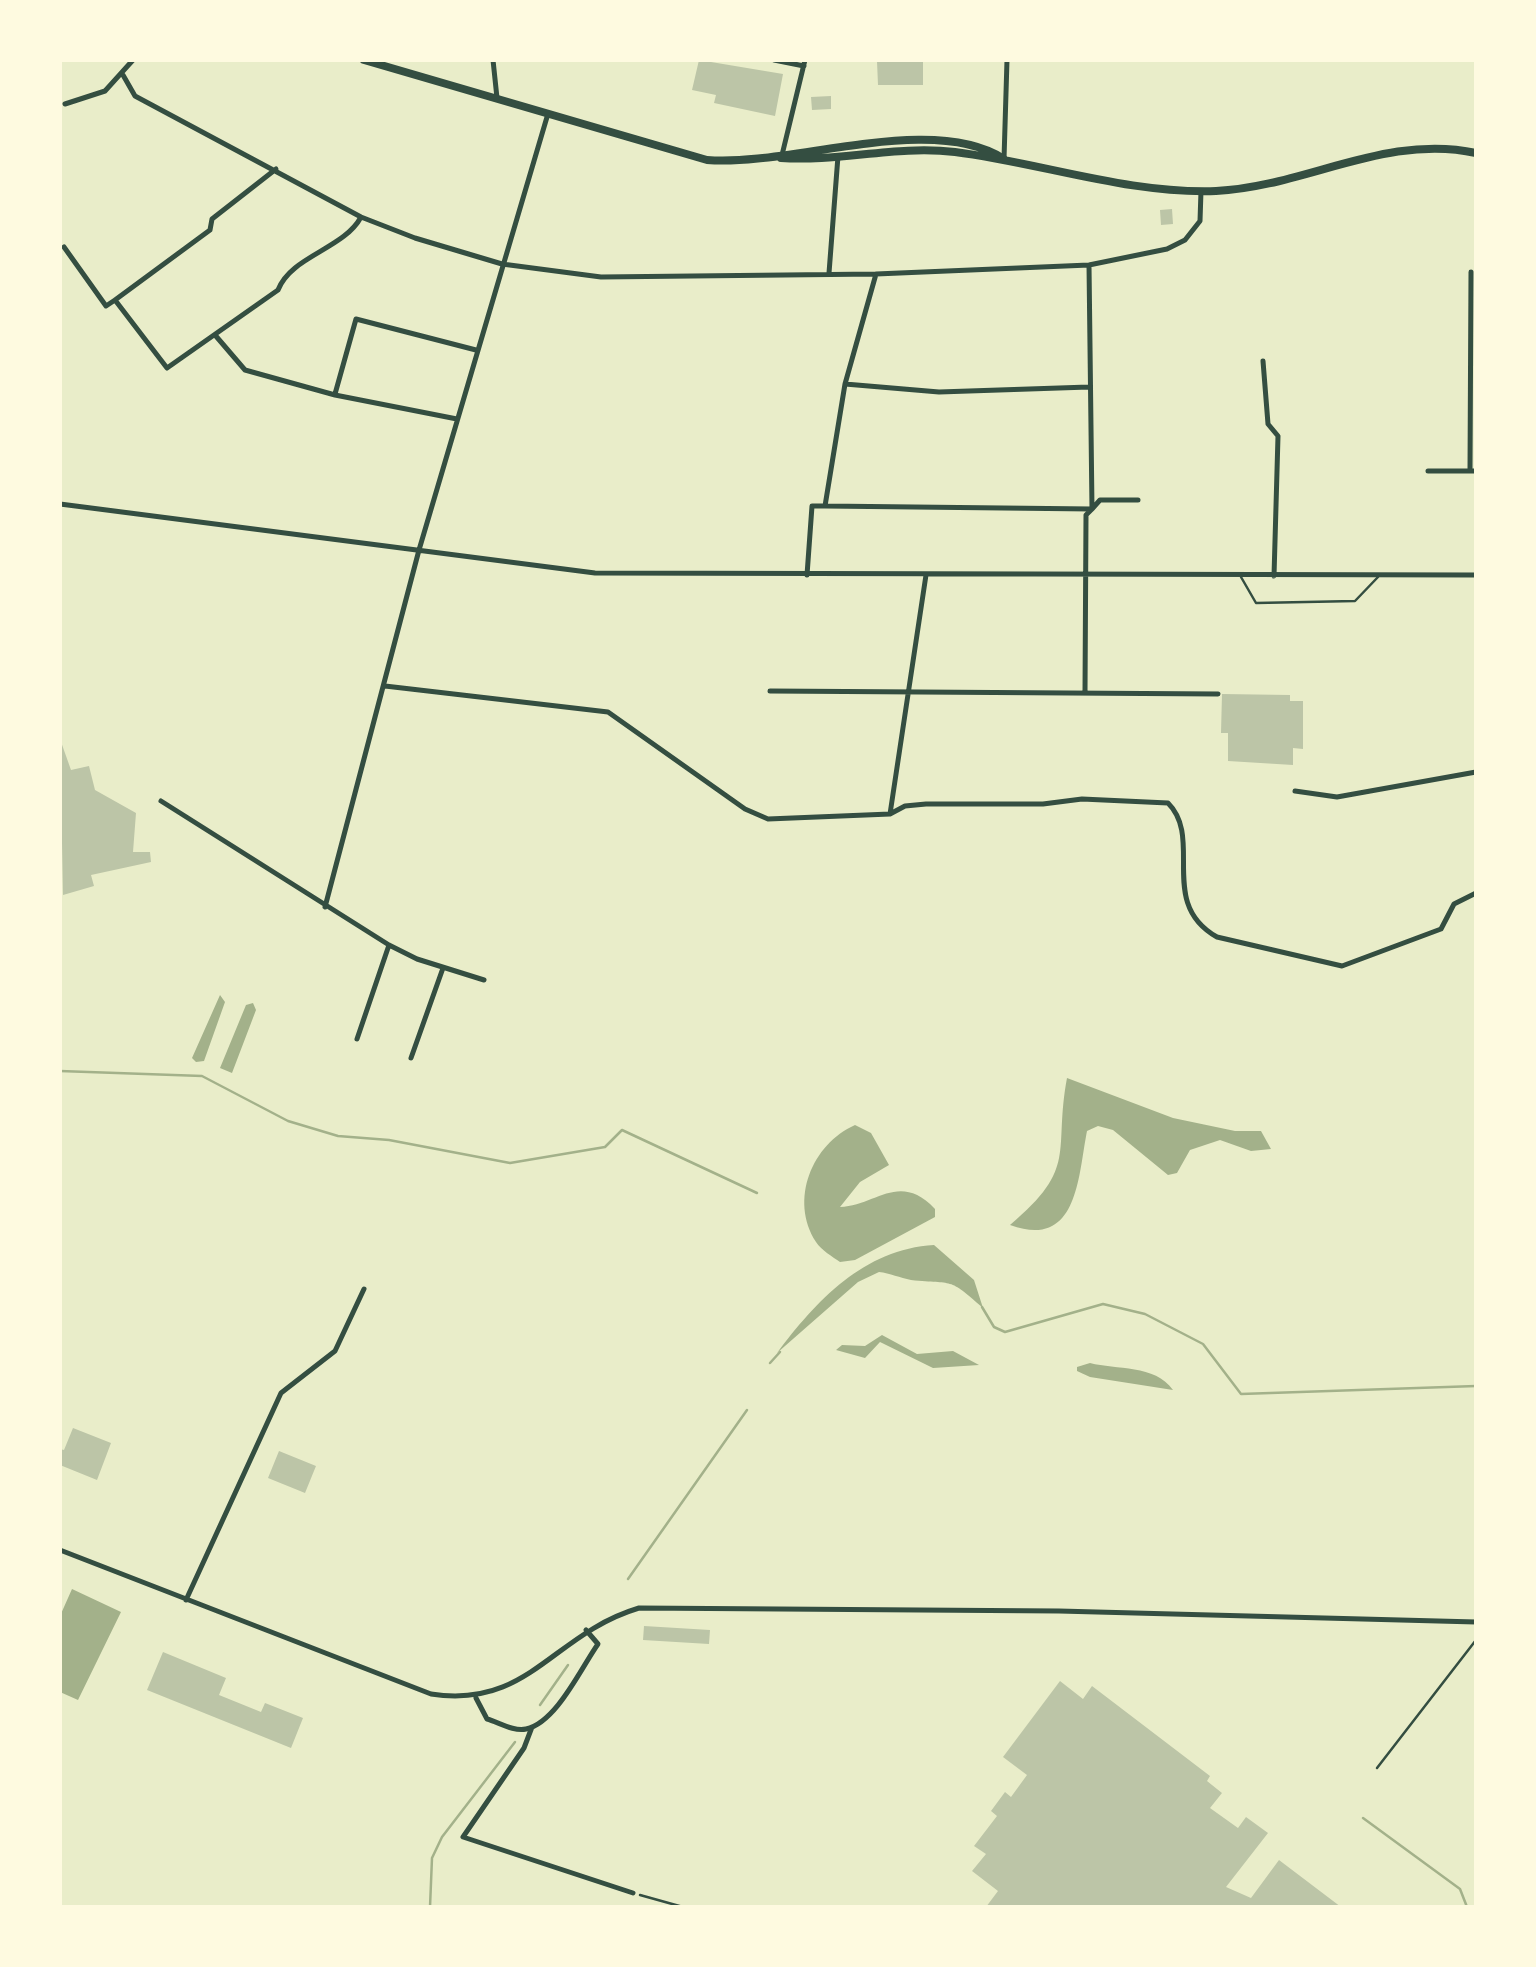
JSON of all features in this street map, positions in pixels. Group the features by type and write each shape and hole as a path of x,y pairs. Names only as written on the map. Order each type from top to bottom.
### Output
{"main road":[{"path":"364,60 694,158 742,162 838,151 925,150 1004,159 1145,188 1201,191 1266,184 1416,148 1476,153"}],"street":[{"path":"63,104 105,90 132,60"},
{"path":"493,60 496,101"},
{"path":"774,60 804,63 781,158"},
{"path":"1004,159 1008,60"},
{"path":"122,75 134,96 361,217 502,264 601,277 876,274 1089,265 1167,249 1185,240 1200,220 1201,191"},
{"path":"325,907 476,350 547,117"},
{"path":"829,272 838,151"},
{"path":"64,248 106,306 210,230 212,220 276,169"},
{"path":"115,300 167,368 278,290 282,280 334,243 361,217"},
{"path":"1089,265 1092,510"},
{"path":"1428,471 1473,471 1471,272"},
{"path":"825,506 845,384 876,274"},
{"path":"335,395 356,319 476,350"},
{"path":"214,335 245,370 335,395 457,419"},
{"path":"1263,361 1268,424 1278,436 1274,576"},
{"path":"845,384 939,392 1089,387"},
{"path":"1084,692 1086,516 1100,500 1138,500"},
{"path":"60,504 595,573 1086,573 1378,578 1476,575"},
{"path":"806,576 812,506 1092,510"},
{"path":"890,814 926,575"},
{"path":"384,686 608,712 744,808 768,818 890,814 905,806 926,804 1043,804 1082,799 1168,803 1178,815 1185,901 1203,929 1216,936 1342,966 1440,929 1454,904 1476,893"},
{"path":"770,691 1218,694"},
{"path":"1295,791 1337,797 1476,772"},
{"path":"161,802 389,945 484,980"},
{"path":"358,1039 389,945"},
{"path":"411,1058 443,968"},
{"path":"186,1600 281,1393 335,1351 364,1289"},
{"path":"60,1550 431,1694 476,1698 518,1680 586,1630 617,1615 655,1608 1059,1611 1476,1622"},
{"path":"476,1698 488,1718 522,1731 532,1727 548,1716 598,1644 586,1630"},
{"path":"532,1727 524,1748 464,1838 633,1893"}],"lane":[{"path":"1240,576 1256,602 1356,601 1378,578"},
{"path":"1378,1768 1476,1640"}],"path":[{"path":"633,1893 683,1907"}],"shaded area":[{"path":"220,995 225,1002 204,1061 196,1062 192,1058"},
{"path":"253,1003 256,1010 232,1073 220,1068 246,1005"},
{"path":"1067,1078 1173,1118 1235,1131 1261,1131 1271,1149 1251,1151 1220,1140 1190,1150 1177,1173 1168,1175 1113,1130 1098,1126 1087,1131 1077,1188 1062,1218 1049,1227 1032,1230 1010,1225 1032,1205 1055,1173"},
{"path":"855,1125 871,1133 889,1165 860,1182 840,1207 899,1191 922,1198 935,1209 935,1217 855,1260 840,1262 816,1242 808,1226 805,1192 809,1175 827,1145"},
{"path":"934,1245 974,1280 983,1308 950,1284 879,1272 858,1282 777,1353 825,1297 864,1267 885,1256"},
{"path":"882,1335 917,1354 953,1351 979,1365 933,1368 880,1342 865,1358 836,1350 842,1345 865,1346"},
{"path":"1090,1363 1146,1372 1173,1390 1090,1377 1077,1371 1077,1367"},
{"path":"72,1589 121,1612 78,1700 60,1692 60,1616"}],"building":[{"path":"699,60 783,74 775,116 714,103 716,95 692,90"},
{"path":"923,60 923,85 878,85 877,61"},
{"path":"831,96 831,109 812,110 811,97"},
{"path":"1172,209 1173,224 1161,225 1160,210"},
{"path":"1222,694 1290,695 1290,701 1303,701 1303,749 1293,748 1293,765 1228,761 1228,733 1221,733"},
{"path":"60,739 71,770 89,766 95,790 136,813 133,852 150,852 151,862 91,875 94,886 63,895"},
{"path":"73,1428 111,1443 97,1480 60,1465 60,1449 64,1450"},
{"path":"279,1451 316,1466 305,1493 268,1478"},
{"path":"644,1626 710,1630 709,1644 643,1640"},
{"path":"163,1652 226,1678 219,1695 261,1712 265,1703 303,1718 291,1748 147,1690"},
{"path":"1060,1681 1083,1699 1092,1686 1210,1776 1207,1781 1222,1793 1210,1808 1238,1828 1246,1817 1268,1833 1226,1887 1251,1898 1279,1860 1341,1907 986,1907 998,1891 972,1871 986,1854 974,1846 997,1816 991,1811 1005,1792 1011,1797 1027,1775 1003,1757"}],"waterway":[{"path":"60,1071 202,1076 288,1121 338,1136 389,1140 510,1163 605,1147 622,1130 757,1193"},
{"path":"982,1307 994,1327 1005,1332 1103,1304 1145,1314 1203,1344 1241,1394 1476,1386"},
{"path":"770,1363 780,1352"},
{"path":"628,1579 747,1410"},
{"path":"540,1705 568,1665"},
{"path":"430,1907 432,1858 442,1837 515,1742"},
{"path":"1363,1818 1460,1889 1467,1907"}]}
